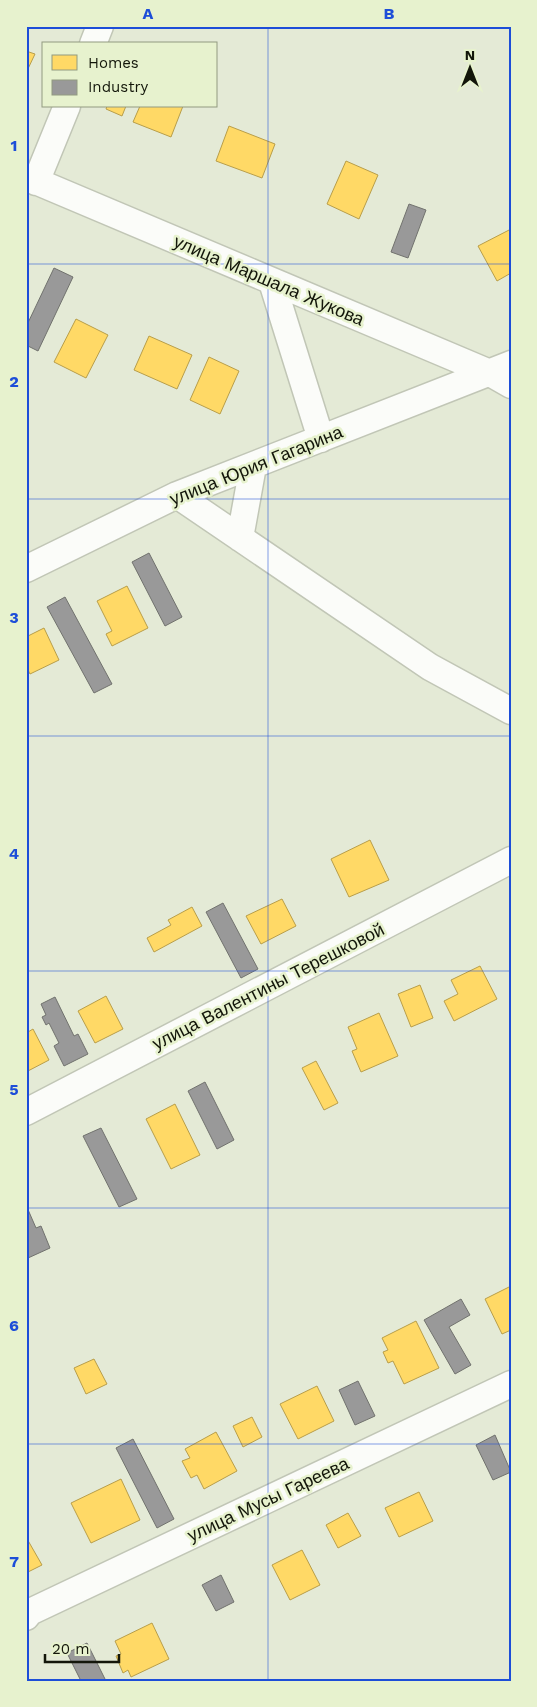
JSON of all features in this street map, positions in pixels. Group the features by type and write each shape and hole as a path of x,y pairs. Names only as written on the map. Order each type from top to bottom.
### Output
{"street":[{"path":"94,42 100,26"},
{"path":"31,179 66,108"},
{"name":"улица Маршала Жукова","path":"31,179 272,282 504,374"},
{"path":"272,282 321,439"},
{"name":"улица Юрия Гагарина","path":"26,569 177,495 321,439 504,374"},
{"path":"240,538 252,466"},
{"path":"177,495 430,667 511,711"},
{"name":"улица Валентины Терешковой","path":"26,1112 511,860"},
{"name":"улица Мусы Гареева","path":"26,1617 30,1612 511,1384"}],"building: Homes":[{"path":"26,51 35,54 26,73"},
{"path":"106,108 125,108 122,116"},
{"path":"139,108 182,108 171,137 133,122"},
{"path":"229,126 275,144 262,178 216,161"},
{"path":"346,161 378,175 359,219 327,204"},
{"path":"511,229 511,273 497,281 478,246"},
{"path":"76,319 108,335 86,378 54,362"},
{"path":"149,336 192,355 177,389 134,370"},
{"path":"209,357 239,371 220,414 190,400"},
{"path":"127,586 148,628 112,646 106,634 112,631 97,601"},
{"path":"44,628 59,660 30,674 26,666 26,637"},
{"path":"370,840 389,880 349,897 331,859"},
{"path":"282,899 296,926 261,944 246,916"},
{"path":"192,907 202,926 154,952 147,938 171,925 168,920"},
{"path":"480,966 497,999 454,1021 444,1001 458,994 451,980"},
{"path":"420,985 433,1018 411,1027 398,994"},
{"path":"106,996 123,1029 95,1043 78,1011"},
{"path":"379,1013 398,1056 361,1072 352,1051 357,1049 348,1027"},
{"path":"26,1029 28,1032 33,1029 49,1060 26,1072"},
{"path":"316,1061 338,1103 324,1110 302,1068"},
{"path":"175,1104 200,1155 171,1169 146,1119"},
{"path":"511,1286 511,1330 502,1334 485,1299"},
{"path":"416,1321 439,1368 404,1384 393,1361 388,1363 383,1352 388,1350 382,1338"},
{"path":"94,1359 107,1384 86,1394 74,1368"},
{"path":"317,1386 334,1421 298,1439 280,1404"},
{"path":"252,1417 262,1437 243,1447 233,1426"},
{"path":"216,1432 237,1471 204,1489 197,1475 191,1478 182,1461 190,1458 185,1449"},
{"path":"121,1479 140,1520 91,1543 71,1503"},
{"path":"419,1492 433,1521 399,1537 385,1508"},
{"path":"348,1513 361,1536 338,1548 326,1525"},
{"path":"26,1537 42,1565 26,1573"},
{"path":"302,1550 320,1585 290,1600 272,1565"},
{"path":"152,1623 169,1659 131,1677 128,1670 123,1673 116,1656 121,1654 115,1641"}],"building: Industry":[{"path":"409,204 426,210 408,258 391,252"},
{"path":"54,268 73,277 38,351 26,345 26,327"},
{"path":"149,553 182,617 165,626 132,562"},
{"path":"65,597 112,684 94,693 47,607"},
{"path":"223,903 258,969 241,978 206,912"},
{"path":"55,997 74,1036 78,1034 88,1054 64,1066 54,1046 59,1043 49,1023 46,1025 42,1017 46,1015 41,1004"},
{"path":"205,1082 234,1140 217,1149 188,1091"},
{"path":"101,1128 137,1199 119,1207 83,1136"},
{"path":"26,1205 36,1228 41,1226 50,1248 28,1258 26,1254"},
{"path":"461,1299 470,1315 449,1327 471,1365 455,1374 424,1320"},
{"path":"358,1381 375,1416 355,1425 339,1390"},
{"path":"495,1435 511,1472 493,1480 476,1445"},
{"path":"133,1439 174,1519 157,1528 116,1448"},
{"path":"221,1575 234,1602 216,1611 202,1585"},
{"path":"87,1643 106,1681 81,1681 67,1653"}]}
